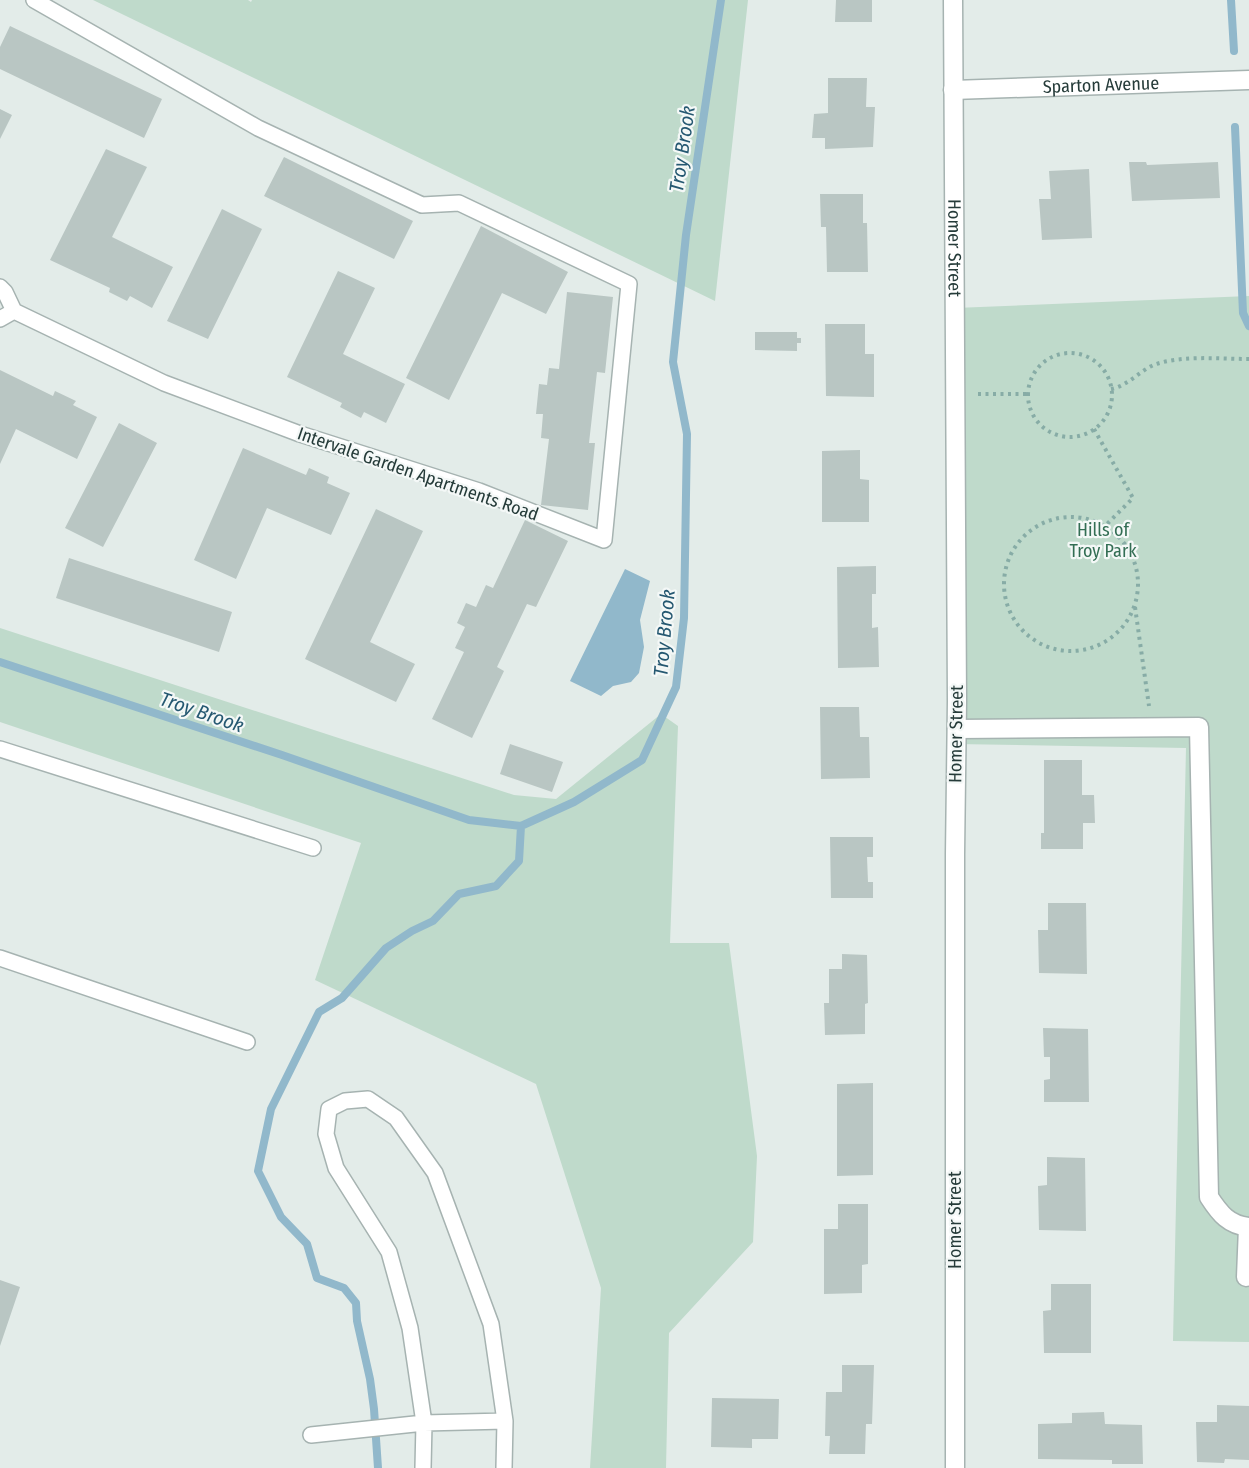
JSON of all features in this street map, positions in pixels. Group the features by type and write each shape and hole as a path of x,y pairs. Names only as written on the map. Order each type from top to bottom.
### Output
{"street":[{"name":"Homer Street","path":"953,0 957,729 955,1468"},
{"name":"Sparton Avenue","path":"953,90 1249,80"},
{"path":"957,729 1199,727 1209,1197 1220,1214 1235,1225 1248,1227 1246,1277"}],"lane":[{"name":"Intervale Garden Apartments Road","path":"14,311 164,383 300,434 479,491 604,540 629,284 459,203 422,205 258,128 34,0"},
{"path":"0,286 14,311 0,319"},
{"path":"0,749 313,848"},
{"path":"0,958 247,1042"},
{"path":"423,1468 423,1423 410,1328 389,1251 336,1168 326,1134 329,1109 345,1101 368,1099 396,1118 435,1173 491,1324 505,1421 504,1468"},
{"path":"311,1435 423,1423 505,1421"}],"path":[{"path":"1063,354 1077,354 1090,358 1105,373 1111,389 1111,405 1106,418 1094,429 1085,435 1071,437 1058,435 1046,429 1036,420 1030,408 1028,394 1031,380 1038,368 1049,359 1063,354"},
{"path":"1111,389 1119,388 1154,365 1179,359 1249,359"},
{"path":"955,394 1028,394"},
{"path":"1094,429 1133,498 1105,526"},
{"path":"1135,606 1124,627 1106,642 1085,651 1062,652 1040,645 1021,631 1009,611 1004,589 1006,566 1016,545 1031,530 1050,520 1071,517 1092,520 1105,526 1126,545 1135,564 1138,586 1135,606 1152,728"}],"green space":[{"path":"93,0 248,0 251,2 252,0 748,0 715,301"},
{"name":"Hills of Troy Park","path":"1249,296 1249,1342 1173,1341 1186,748 955,744 955,308"},
{"path":"0,628 514,795 556,799 661,714 678,726 670,943 729,943 757,1156 753,1242 669,1333 666,1468 590,1468 601,1288 536,1084 315,980 361,843 0,722"}],"water":[{"path":"625,569 650,581 640,620 644,647 639,673 631,682 613,686 601,696 570,681"}],"building":[{"path":"836,0 872,0 872,22 835,22"},
{"path":"10,26 162,99 144,138 0,69 0,47"},
{"path":"828,78 867,78 866,107 875,107 873,147 825,149 825,138 812,138 814,114 828,113"},
{"path":"0,109 12,115 0,139"},
{"path":"106,149 147,167 112,237 173,267 152,308 130,296 127,301 109,292 110,288 50,260"},
{"path":"284,157 413,221 394,259 264,196"},
{"path":"1129,162 1146,162 1147,165 1218,162 1220,198 1132,201"},
{"path":"1089,169 1092,238 1042,240 1039,199 1051,199 1049,171"},
{"path":"820,194 863,194 863,223 867,223 868,272 827,272 826,227 821,227"},
{"path":"222,209 262,229 208,339 167,321"},
{"path":"481,226 568,272 546,314 502,293 449,400 406,378"},
{"path":"338,271 375,288 343,354 405,384 386,423 364,412 361,418 340,407 342,403 287,377"},
{"path":"567,292 613,297 605,373 597,372 589,443 595,443 588,510 541,505 549,439 541,438 543,414 536,414 539,384 547,385 549,368 559,369"},
{"path":"825,324 865,324 865,354 874,354 874,397 826,396"},
{"path":"755,332 797,332 797,338 801,338 801,343 797,343 797,351 755,350"},
{"path":"0,370 53,396 55,391 76,401 73,405 97,417 77,459 16,429 0,464"},
{"path":"119,423 157,443 103,547 65,528"},
{"path":"243,448 306,475 309,468 329,477 327,483 350,493 331,535 267,508 236,579 194,560"},
{"path":"860,450 860,479 869,480 869,522 822,522 822,451"},
{"path":"376,509 423,531 370,642 415,664 396,702 305,659"},
{"path":"525,520 568,541 536,607 527,604 497,667 504,671 472,738 432,719 464,652 455,648 465,627 457,623 466,603 476,607 486,585 493,588"},
{"path":"69,558 232,612 219,652 56,598"},
{"path":"876,566 876,594 872,594 872,628 878,627 879,667 838,668 837,567"},
{"path":"820,707 859,707 860,737 869,737 870,778 821,779"},
{"path":"510,744 563,762 552,792 500,774"},
{"path":"1044,760 1082,760 1082,795 1094,795 1095,823 1083,823 1083,849 1041,849 1041,833 1044,833"},
{"path":"830,837 873,837 873,857 867,857 868,882 873,882 873,898 831,898"},
{"path":"1048,903 1086,903 1087,974 1039,973 1038,930 1048,930"},
{"path":"842,954 867,955 868,1003 865,1004 865,1034 825,1035 824,1003 829,1003 829,969 842,969"},
{"path":"1043,1028 1088,1029 1089,1102 1044,1102 1044,1080 1050,1079 1050,1057 1044,1057"},
{"path":"873,1083 873,1175 837,1176 837,1084"},
{"path":"1047,1157 1085,1158 1086,1231 1039,1230 1038,1186 1047,1185"},
{"path":"838,1204 868,1204 868,1264 862,1265 862,1293 824,1294 824,1229 838,1229"},
{"path":"0,1280 20,1287 0,1346"},
{"path":"1051,1284 1091,1284 1091,1353 1044,1353 1043,1311 1051,1310"},
{"path":"842,1365 874,1365 872,1424 866,1424 865,1454 829,1454 830,1436 825,1436 826,1392 842,1392"},
{"path":"712,1398 779,1399 778,1439 752,1439 752,1448 711,1447"},
{"path":"1217,1405 1249,1406 1249,1460 1225,1459 1224,1463 1197,1462 1196,1422 1217,1422"},
{"path":"1104,1412 1105,1424 1142,1425 1143,1464 1112,1464 1112,1460 1038,1459 1038,1424 1072,1423 1072,1413"}],"waterway":[{"name":"Troy Brook","path":"0,662 282,755 469,820 521,826 574,802 642,760 676,687 684,618 687,434 673,362 686,235 721,0"},
{"path":"1231,0 1234,51"},
{"path":"1235,127 1243,313 1249,326"},
{"path":"378,1468 374,1409 357,1321 356,1303 344,1288 317,1278 307,1244 281,1217 258,1171 271,1109 319,1012 342,998 386,948 433,921 459,894 496,886 519,861 521,826"}]}
